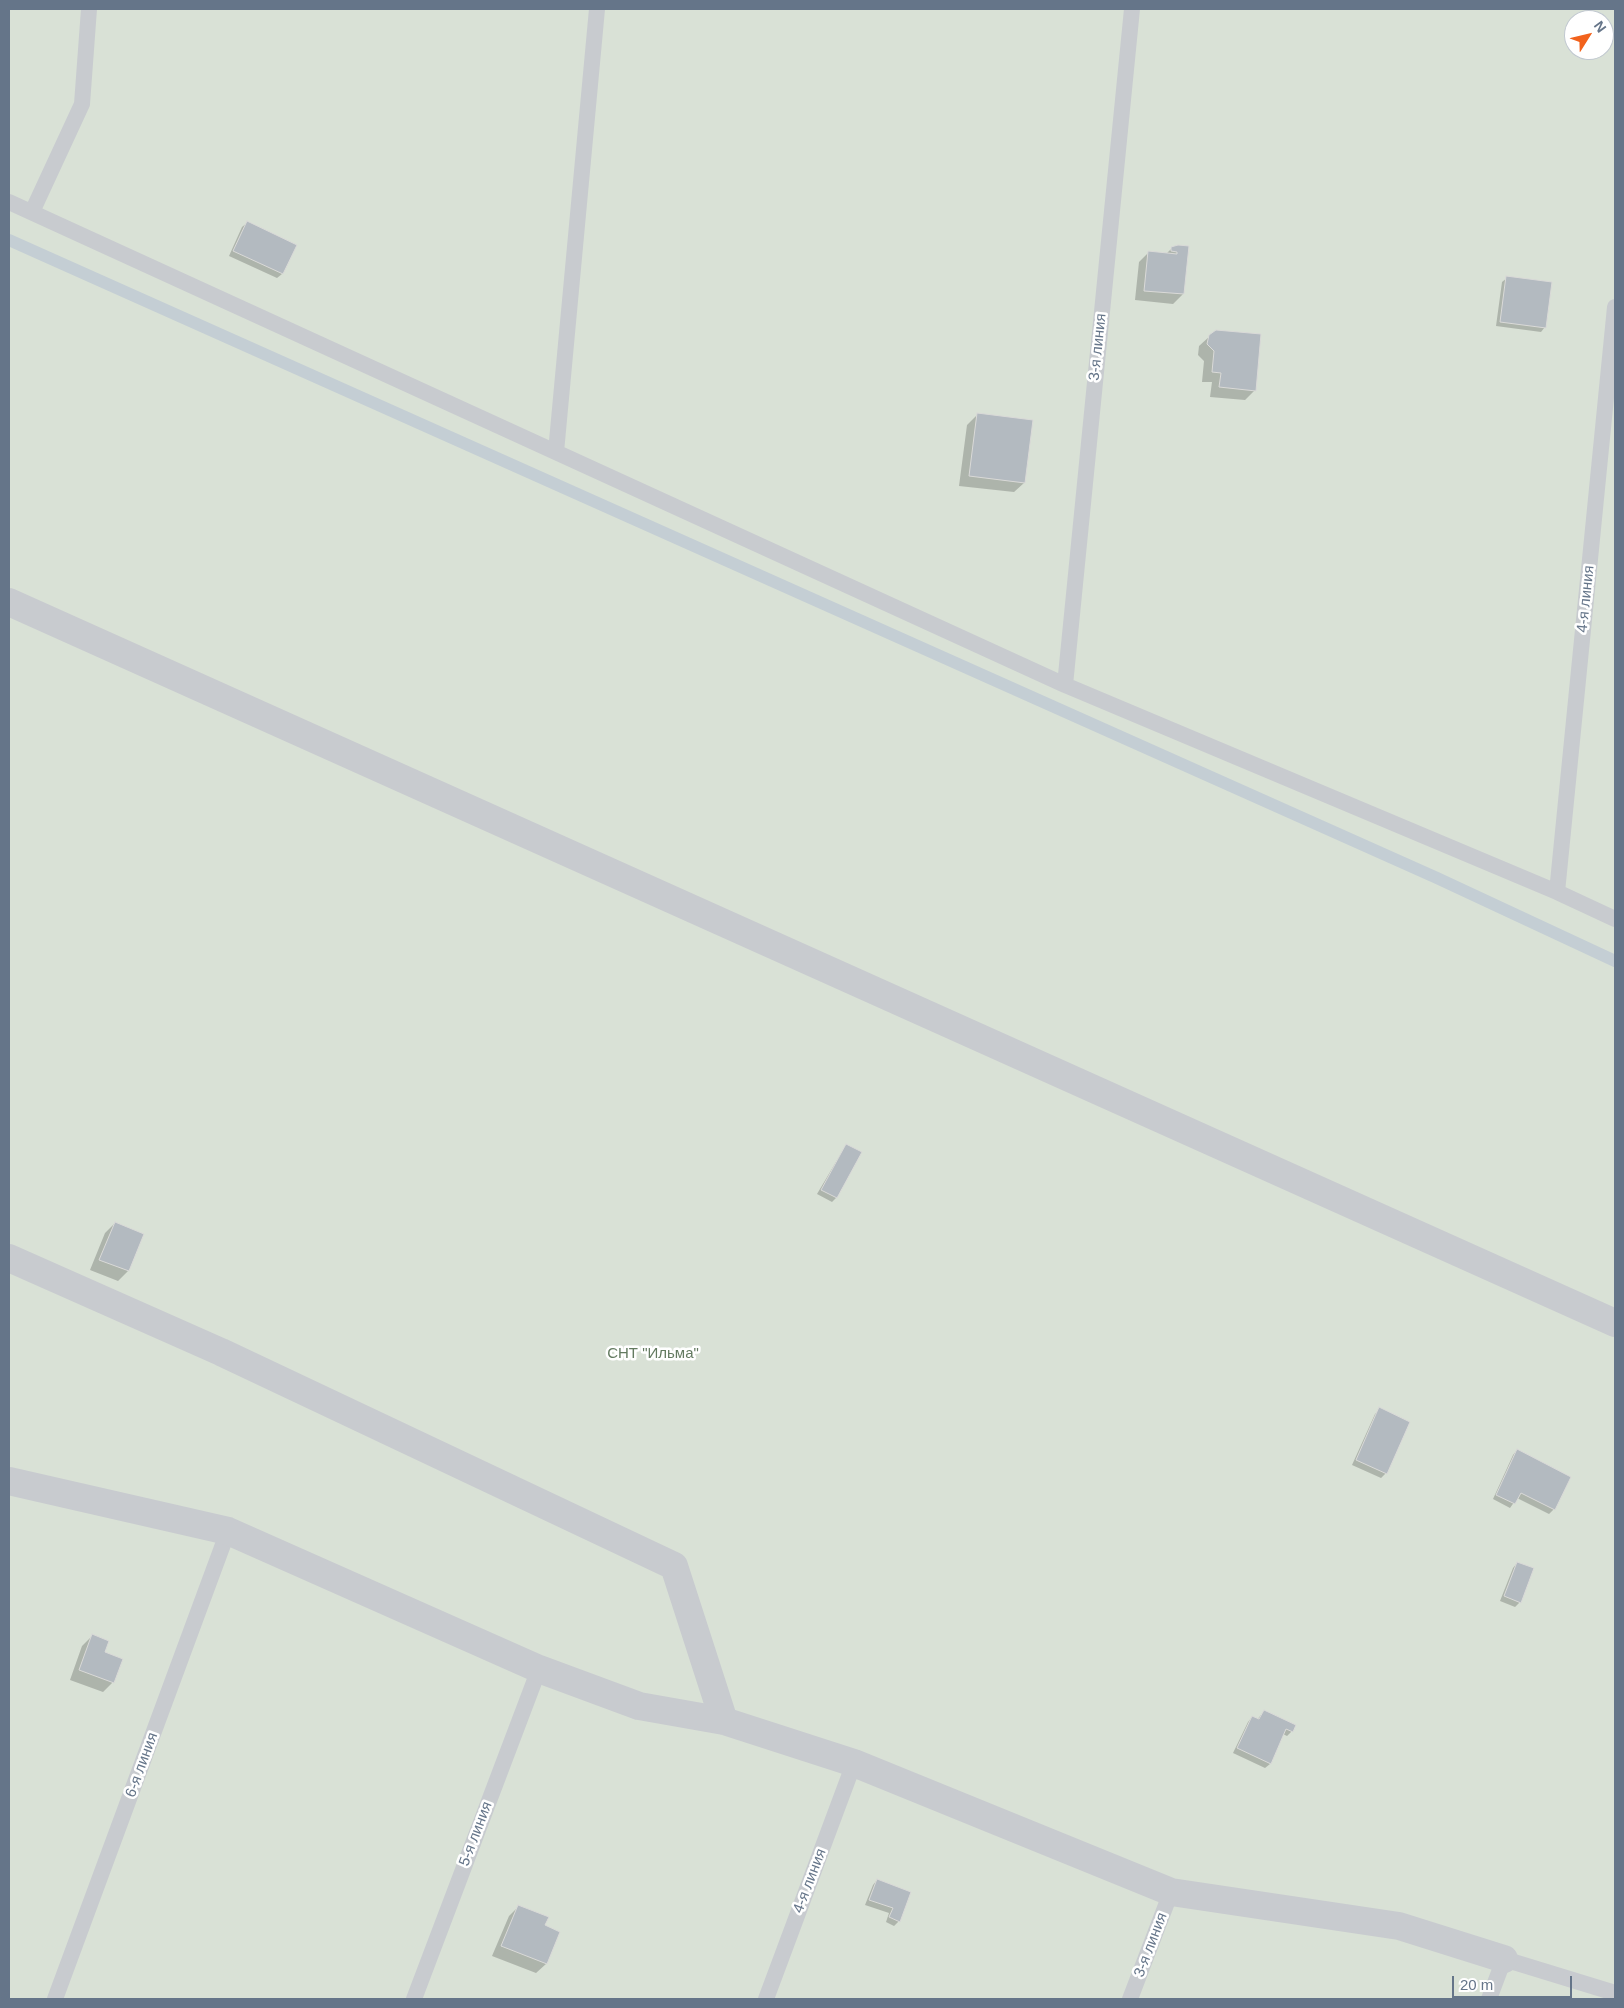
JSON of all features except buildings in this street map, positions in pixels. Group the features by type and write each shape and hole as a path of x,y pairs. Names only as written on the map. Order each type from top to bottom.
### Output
{"street":[{"path":"9,602 1615,1323"},
{"path":"9,1258 221,1352 674,1566 724,1721"},
{"path":"9,1481 228,1531 539,1669 639,1706 724,1721 854,1763 1171,1892 1399,1926 1504,1958"}],"lane":[{"path":"32,212 82,104 89,9"},
{"path":"556,452 597,9"},
{"name":"3-я линия","path":"1065,685 1132,9"},
{"path":"9,202 1065,685 1615,918"},
{"name":"4-я линия","path":"1557,892 1615,307"},
{"name":"6-я линия","path":"55,1999 228,1531"},
{"name":"5-я линия","path":"414,1999 539,1669"},
{"name":"4-я линия","path":"766,1999 854,1763"},
{"name":"3-я линия","path":"1130,1999 1171,1892"},
{"path":"1489,1999 1504,1958 1615,1993"}],"green space":[{"name":"СНТ \"Ильма\"","path":"9,9 1615,9 1615,1999 9,1999"}],"waterway":[{"path":"9,240 1437,878 1615,961"}]}
